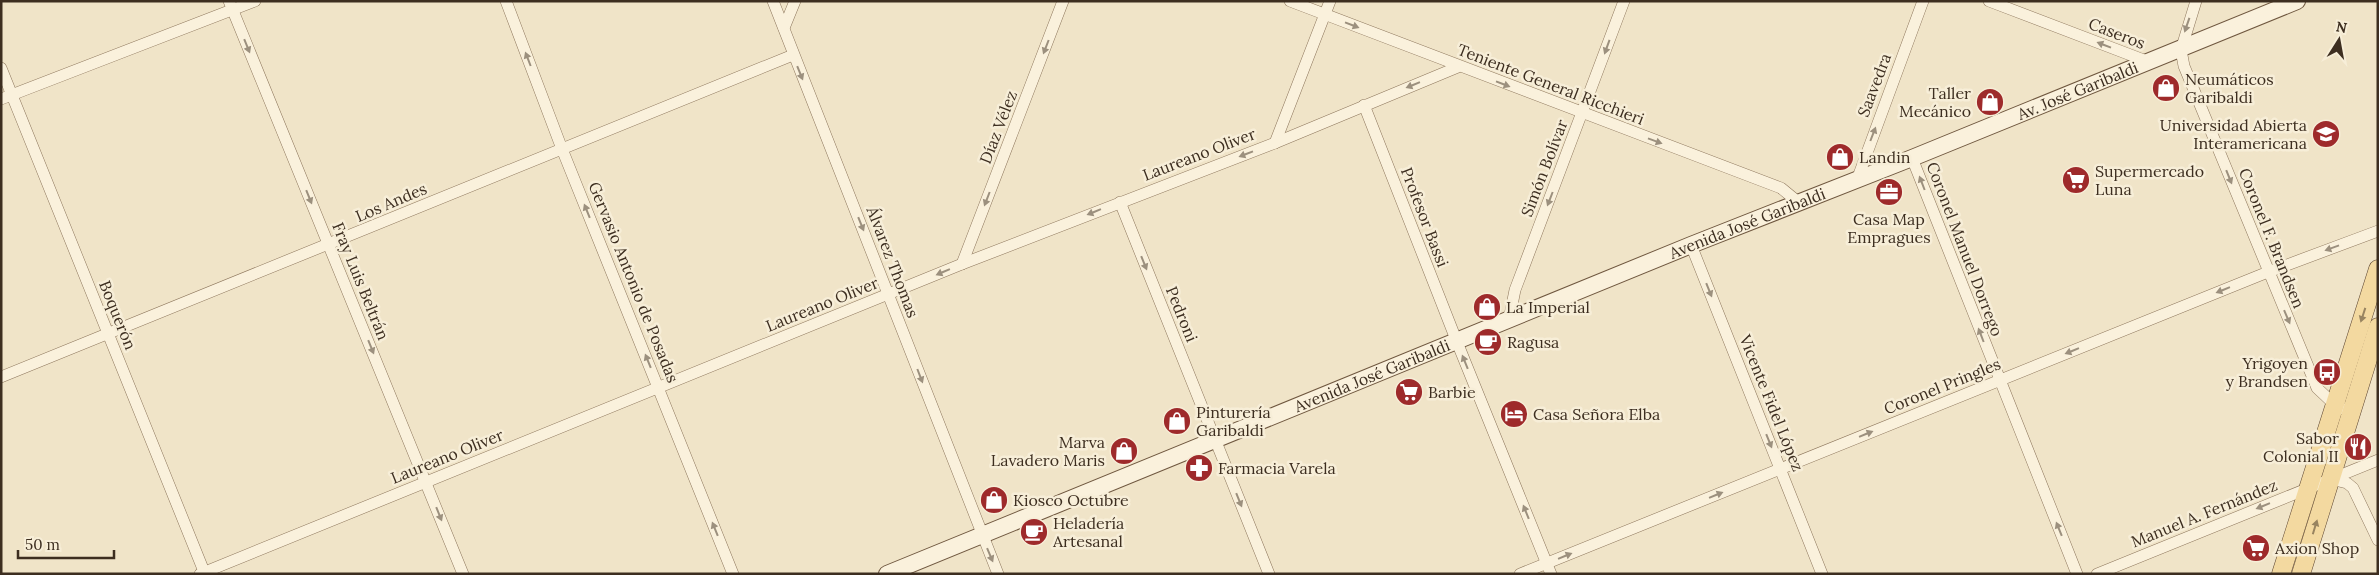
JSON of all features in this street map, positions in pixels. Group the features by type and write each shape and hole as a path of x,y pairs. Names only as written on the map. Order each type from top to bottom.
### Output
{"main road":[{"name":"Av. José Garibaldi","path":"1857,180 2181,50 2297,1"},
{"name":"Avenida José Garibaldi","path":"887,574 1690,245 1857,180"},
{"path":"2281,574 2378,269"},
{"path":"2301,574 2378,327"}],"street":[{"path":"7,97 231,6 255,1"},
{"name":"Gervasio Antonio de Posadas","path":"506,1 562,148 734,574"},
{"name":"Álvarez Thomas","path":"773,1 998,574"},
{"path":"784,28 795,1"},
{"name":"Díaz Vélez","path":"962,264 1063,1"},
{"name":"Teniente General Ricchieri","path":"1290,1 1458,67 1781,188 1798,202"},
{"path":"1275,143 1330,1"},
{"name":"Simón Bolívar","path":"1509,320 1515,290 1624,1"},
{"name":"Saavedra","path":"1857,180 1923,1"},
{"name":"Caseros","path":"1989,1 2149,62"},
{"path":"2181,50 2196,1"},
{"name":"Fray Luis Beltrán","path":"231,6 463,574"},
{"name":"Coronel F. Brandsen","path":"2181,50 2184,66 2317,388 2334,404 2351,413"},
{"name":"Los Andes","path":"1,377 329,246 562,148 793,55"},
{"name":"Laureano Oliver","path":"203,573 962,264 1275,143 1458,67"},
{"name":"Boquerón","path":"1,68 7,97 108,334 203,573"},
{"name":"Profesor Bassi","path":"1364,105 1457,342 1549,568"},
{"name":"Coronel Manuel Dorrego","path":"1912,158 2077,574"},
{"name":"Pedroni","path":"1120,202 1269,574"},
{"name":"Coronel Pringles","path":"1520,574 1549,568 1780,468 2268,272 2378,232"},
{"name":"Vicente Fidel López","path":"1690,245 1822,574"},
{"name":"Manuel A. Fernández","path":"2097,574 2378,460"},
{"path":"2331,479 2346,483 2354,488 2378,540"}],"place":[{"name":"Neumáticos Garibaldi","path":"2166,88"},
{"name":"Taller Mecánico","path":"1990,102"},
{"name":"Universidad Abierta Interamericana","path":"2326,134"},
{"name":"Landin","path":"1840,157"},
{"name":"Supermercado Luna","path":"2076,180"},
{"name":"Casa Map Empragues","path":"1889,192"},
{"name":"La Imperial","path":"1487,307"},
{"name":"Ragusa","path":"1488,342"},
{"name":"Yrigoyen y Brandsen","path":"2327,372"},
{"name":"Barbie","path":"1409,392"},
{"name":"Casa Señora Elba","path":"1514,414"},
{"name":"Pinturería Garibaldi","path":"1177,421"},
{"name":"Sabor Colonial II","path":"2358,447"},
{"name":"Marva Lavadero Maris","path":"1124,451"},
{"name":"Farmacia Varela","path":"1199,468"},
{"name":"Kiosco Octubre","path":"994,500"},
{"name":"Heladería Artesanal","path":"1034,532"},
{"name":"Axion Shop","path":"2256,548"}]}
